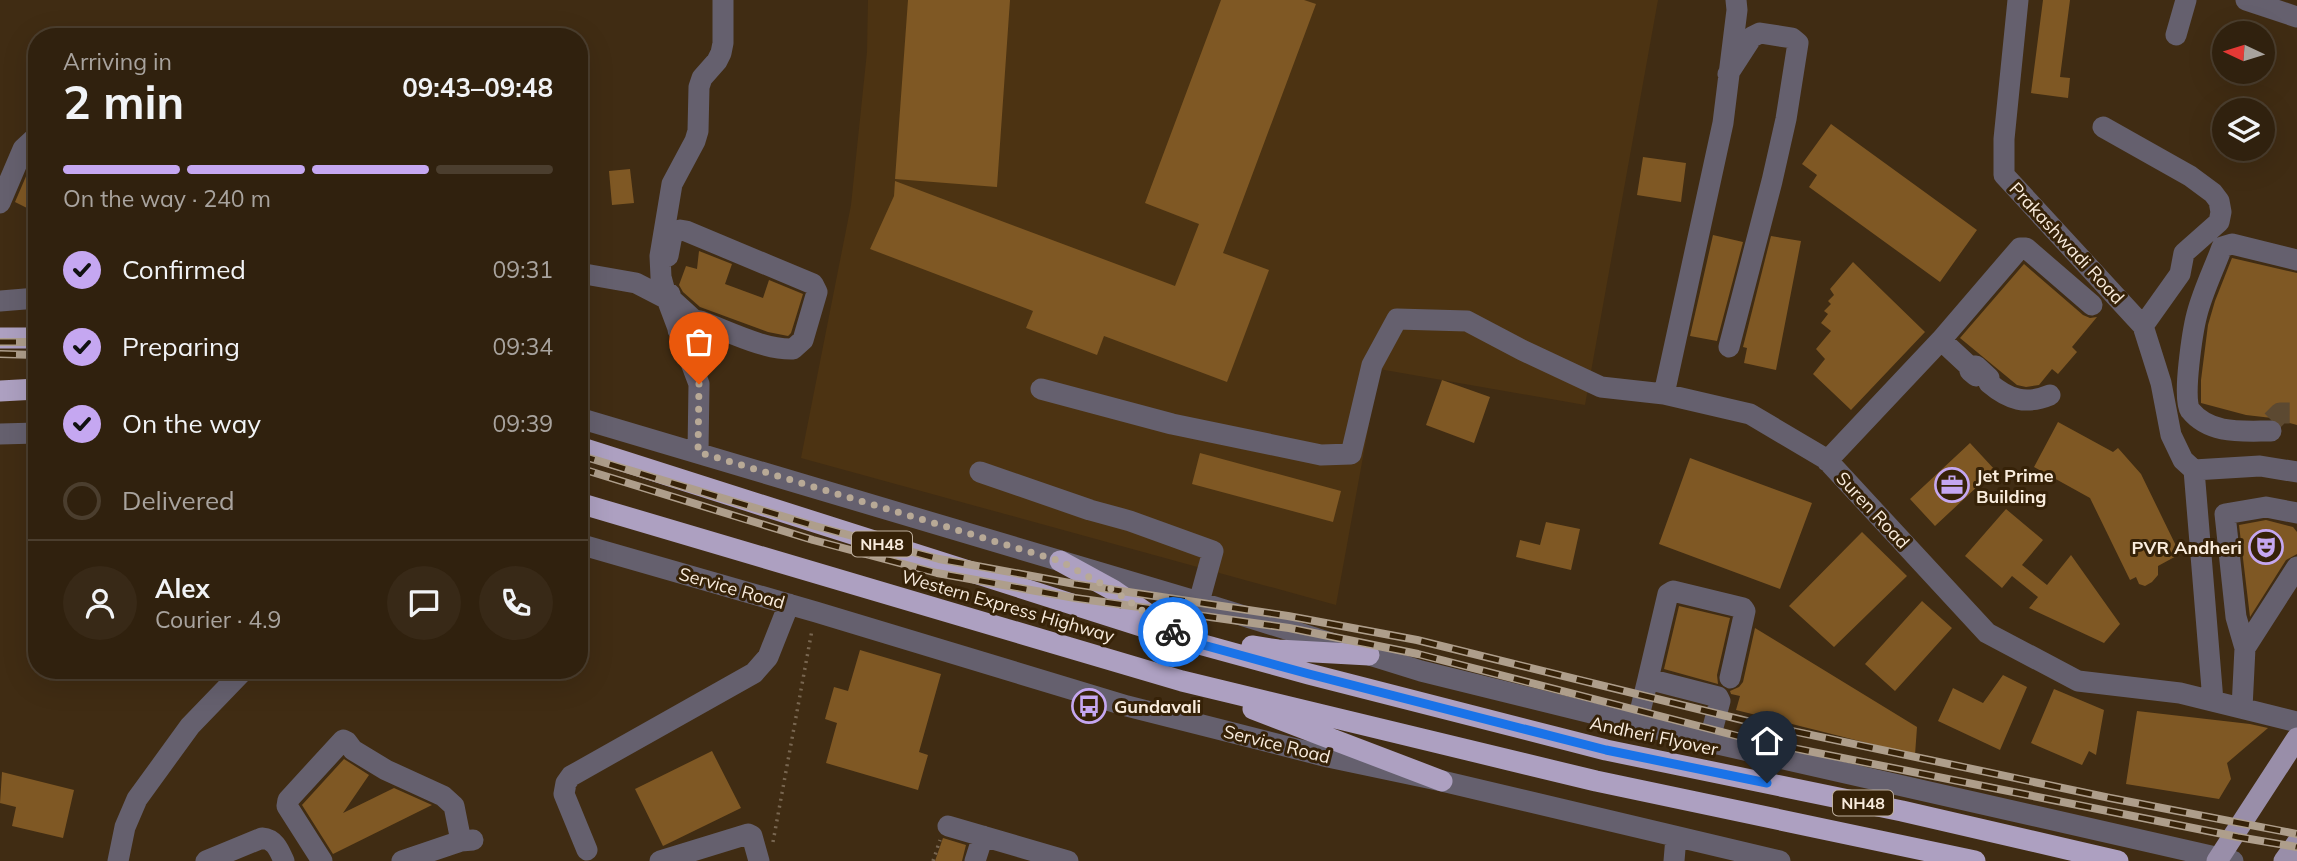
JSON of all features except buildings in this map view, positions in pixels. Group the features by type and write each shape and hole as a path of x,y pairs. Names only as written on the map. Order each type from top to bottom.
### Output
{"highway":[{"path":"0,338 28,338"},
{"path":"0,391 28,389"},
{"name":"Western Express Highway","path":"588,450 1185,640"},
{"name":"Western Express Highway","path":"588,506 1182,681"},
{"path":"1060,561 1113,590 1185,640 1229,642 1278,650 1369,655"},
{"name":"Andheri Flyover","path":"1185,640 1606,750 1902,811 2118,861"},
{"path":"1182,681 1442,781"},
{"name":"NH48","path":"1182,681 1597,781 1975,861"}],"main road":[{"path":"2223,860 2297,738"},
{"path":"2284,861 2297,843"}],"street":[{"path":"698,452 699,384 686,325 671,299 665,275 672,235 680,230 687,231 813,284 817,292 803,341 793,349 781,350 686,325 667,299 661,277 660,256 673,184 698,131 699,87 702,78 721,53 723,0"},
{"path":"1664,394 1723,123 1736,0"},
{"name":"Prakashwadi Road","path":"2018,0 2004,139 2004,176 2143,326 2161,383 2171,435 2183,460 2194,470"},
{"path":"2176,35 2186,0"},
{"path":"2246,0 2297,17"},
{"path":"1728,74 1752,37 1760,33 1792,38 1798,43 1786,119 1772,181 1729,347"},
{"path":"2103,127 2190,176 2213,193 2219,201 2219,222 2184,253 2180,274 2143,326"},
{"path":"0,203 23,149 28,144"},
{"path":"2266,467 2272,426 2230,431 2209,426 2188,408 2186,395 2194,327 2222,247 2232,244 2297,260"},
{"path":"1828,461 1941,340 2020,248 2026,248 2092,305"},
{"path":"588,275 636,283 667,299"},
{"path":"0,301 28,299"},
{"name":"Suren Road","path":"1041,390 1172,424 1321,456 1351,454 1372,365 1397,320 1467,321 1522,351 1601,387 1664,394 1750,414 1828,461 1987,633 2078,681 2180,693 2297,722"},
{"path":"1941,340 1984,383 1989,383 2006,395 2035,401 2050,395"},
{"path":"588,421 1199,602 1421,671 1709,742 2223,860"},
{"path":"0,433 28,433"},
{"path":"2213,701 2194,470 2266,467 2297,472"},
{"path":"980,472 1213,551 1199,602"},
{"path":"2197,518 2266,507 2297,513"},
{"path":"2225,514 2236,617 2245,648 2242,708"},
{"name":"Service Road","path":"588,547 1127,706 1328,757 1442,781 1780,861"},
{"path":"2245,648 2297,567"},
{"path":"1637,724 1668,594 1673,591 1743,608 1745,611 1730,678"},
{"path":"2204,594 2233,593"},
{"path":"587,850 564,794 566,783 571,776 748,678 768,657 789,604"},
{"path":"118,861 125,827 137,799 190,726 235,679"},
{"path":"1648,679 1717,696 1720,701 1709,742"},
{"path":"322,861 287,806 288,800 343,740 353,750 386,770 443,796 454,806 467,841 402,861"},
{"path":"948,826 983,836 1026,855 1068,861"},
{"path":"660,861 693,856 748,834 752,836 759,861"},
{"path":"975,861 983,836"},
{"path":"1674,861 1676,837"},
{"path":"206,861 262,838 267,838 276,845 284,861"}],"path":[{"path":"773,843 811,633"}],"shaded area":[{"path":"868,0 1658,0 1585,405 1379,369 1336,605 801,458 851,205 867,52"}],"tunnel":[{"path":"2272,421 2280,413 2297,413"}],"railway":[{"path":"0,342 28,342"},
{"path":"0,354 28,355"},
{"path":"588,458 815,526 939,559 1075,584 1288,616 1417,640 1759,724 2110,798 2297,834"},
{"path":"588,471 813,540 937,573 1075,598 1289,628 1418,654 1753,740 2297,847"}],"way so far":[{"path":"699,384 701,402 698,452 1060,561 1113,590 1173,632"}],"place":[{"name":"Jet Prime Building","path":"1952,485"},
{"name":"PVR Andheri","path":"2266,547"},
{"name":"Gundavali","path":"1089,706"}],"route":[{"path":"1173,632 1185,640 1309,674 1606,750 1767,783"}]}
